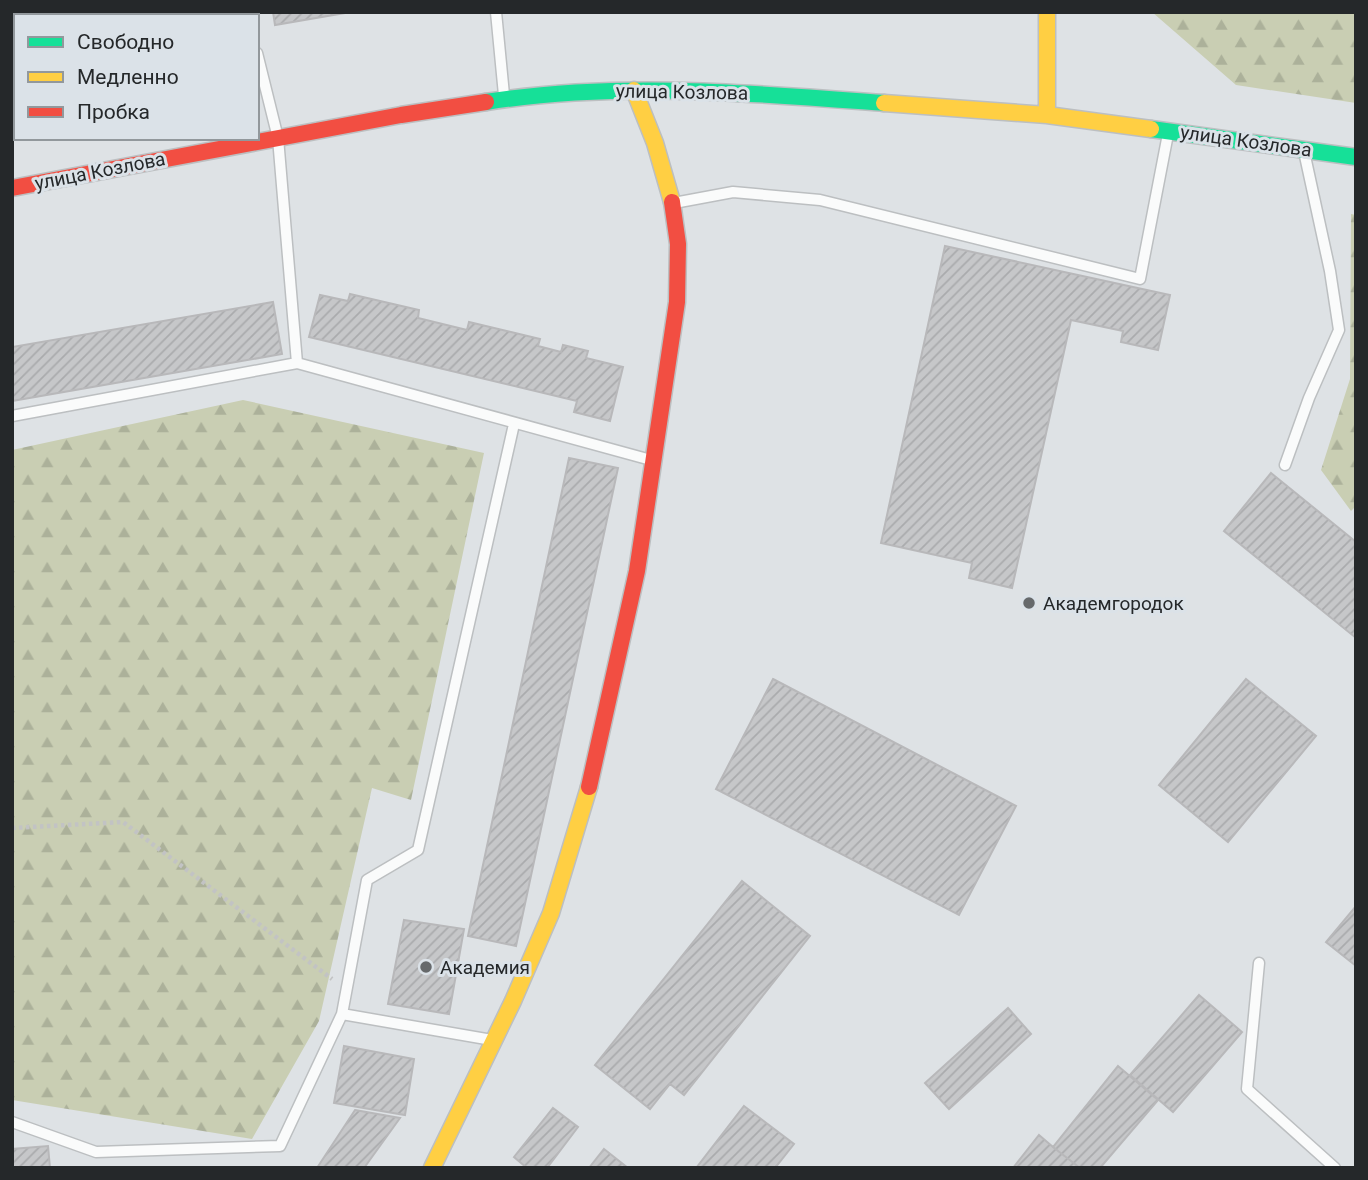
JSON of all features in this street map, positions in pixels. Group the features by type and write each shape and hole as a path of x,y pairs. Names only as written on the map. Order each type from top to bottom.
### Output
{"main road":[{"path":"1047,12 1047,115"},
{"name":"улица Козлова","path":"12,188 505,99 634,90 762,93 1047,115 1356,157"},
{"path":"432,1168 551,913 592,776 637,572 680,266 673,203 660,153 634,90"}],"lane":[{"path":"496,12 505,99"},
{"path":"259,61 278,138 297,363"},
{"path":"673,203 733,192 820,200 1140,279 1168,130"},
{"path":"1285,465 1309,398 1339,330 1330,271 1303,148"},
{"path":"12,416 297,363 653,460"},
{"path":"12,1122 96,1152 280,1146 342,1014 367,880 418,850 514,424"},
{"path":"1259,963 1247,1089 1335,1168"},
{"path":"342,1014 494,1040"}],"path":[{"path":"12,828 123,822 347,990"}],"green space":[{"path":"1152,12 1356,12 1356,103 1236,85"},
{"path":"1351,214 1356,215 1356,506 1351,511 1321,470 1350,379"},
{"path":"243,400 484,453 411,800 372,788 319,1021 252,1139 12,1100 12,450"}],"building":[{"path":"51,12 234,12 234,14 40,14"},
{"path":"273,12 351,12 275,25"},
{"path":"12,18 14,18 14,66"},
{"path":"945,246 1170,295 1158,350 1121,342 1123,331 1071,320 1012,588 969,578 972,563 881,543"},
{"path":"350,294 419,310 418,318 467,330 469,322 540,339 538,346 561,352 563,345 588,351 586,358 623,367 610,421 574,412 577,401 309,337 320,295 348,301"},
{"path":"273,302 282,354 12,401 12,347"},
{"path":"569,458 618,468 516,946 468,936"},
{"path":"1271,473 1356,542 1356,638 1224,531"},
{"path":"773,679 1016,806 959,915 716,789"},
{"path":"1246,679 1316,736 1228,842 1159,785"},
{"path":"742,881 810,936 684,1095 670,1084 650,1109 595,1065"},
{"path":"1356,906 1356,966 1326,942"},
{"name":"Академия","path":"404,920 464,929 449,1014 388,1004"},
{"path":"1199,995 1242,1032 1173,1112 1130,1075"},
{"path":"1008,1008 1031,1034 949,1109 925,1083"},
{"path":"344,1046 414,1059 405,1115 334,1103"},
{"path":"1118,1066 1158,1100 1100,1168 1080,1168 1053,1147"},
{"path":"744,1106 794,1144 775,1168 698,1168 697,1167"},
{"path":"553,1108 578,1127 547,1168 527,1168 514,1157"},
{"path":"355,1110 400,1118 364,1168 317,1168"},
{"path":"1039,1135 1053,1147 1080,1168 1013,1168"},
{"path":"48,1146 50,1168 12,1168 12,1149"},
{"path":"604,1149 628,1168 589,1168"}],"traffic: fast":[{"path":"486,102 635,90 735,93 884,103"},
{"path":"1151,129 1356,157"}],"traffic: slow":[{"path":"1047,12 1047,115"},
{"path":"634,90 655,143 672,202"},
{"path":"884,103 1047,115 1151,129"},
{"path":"432,1168 513,1001 551,913 589,787"}],"traffic: jam":[{"path":"12,188 401,115 486,102"},
{"path":"589,787 637,571 677,302 678,244 672,202"}],"place":[{"name":"Академгородок","path":"1029,603"},
{"name":"Академия","path":"426,967"}]}
